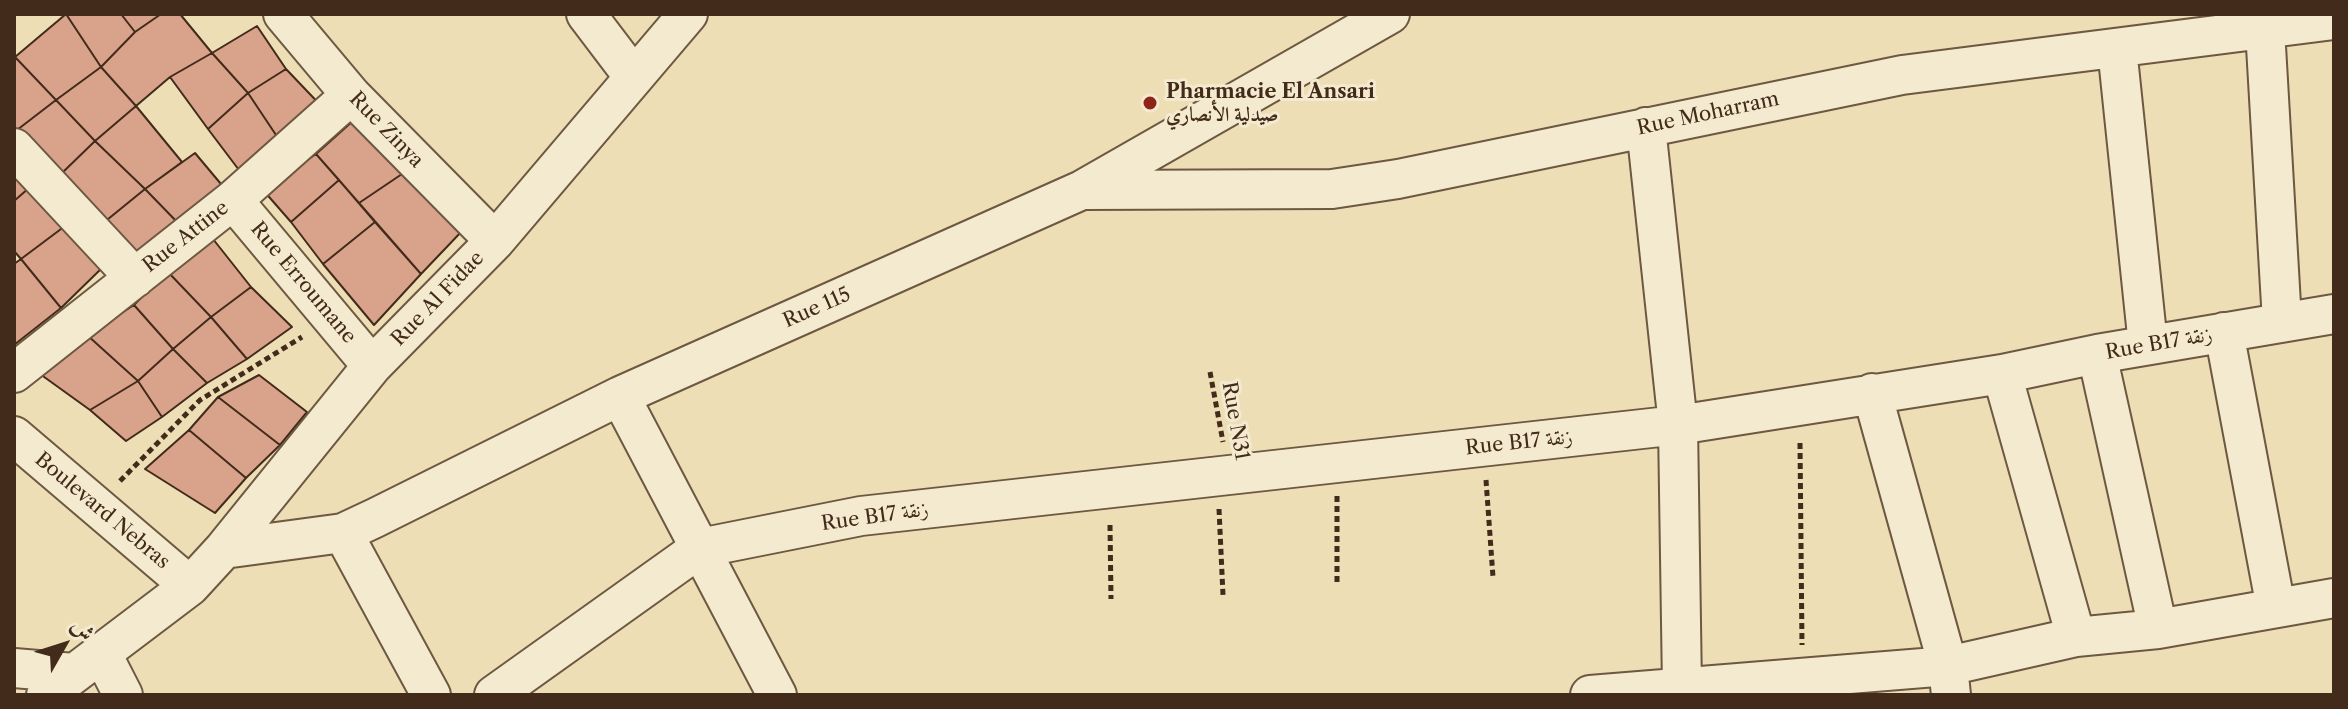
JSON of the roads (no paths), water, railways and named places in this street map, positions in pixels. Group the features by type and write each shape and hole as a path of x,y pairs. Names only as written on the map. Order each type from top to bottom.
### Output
{"street":[{"name":"Rue Zinya","path":"283,14 351,95 495,241"},
{"path":"586,14 633,76"},
{"name":"Rue Al Fidae","path":"190,586 224,549 372,366 495,241 688,14"},
{"name":"Rue 115","path":"224,549 343,533 620,396 1082,190 1390,14"},
{"name":"Rue Moharram","path":"1082,190 1332,189 1398,179 1902,75 2334,20"},
{"path":"2265,29 2282,322"},
{"path":"2117,48 2148,345"},
{"name":"Rue Attine","path":"14,373 233,200 351,95"},
{"path":"1646,127 1678,425 1682,688"},
{"path":"14,148 135,278"},
{"name":"Rue Erroumane","path":"233,200 372,366"},
{"name":"Rue B17 زنقة","path":"700,548 861,516 1678,425 2002,374 2097,354 2334,314"},
{"path":"2224,332 2276,608"},
{"path":"2097,354 2158,629"},
{"path":"2002,374 2076,637"},
{"path":"1872,393 1949,681"},
{"path":"620,396 777,695"},
{"name":"Boulevard Nebras","path":"14,436 190,586"},
{"path":"343,533 431,695"},
{"path":"494,695 700,548"},
{"path":"68,680 190,586"},
{"path":"1590,695 1803,678 1949,681 2076,637 2158,629 2334,598"},
{"path":"14,668 123,695"}],"place":[{"name":"Pharmacie El Ansari صيدلية الأنصاري","path":"1150,103"}]}
